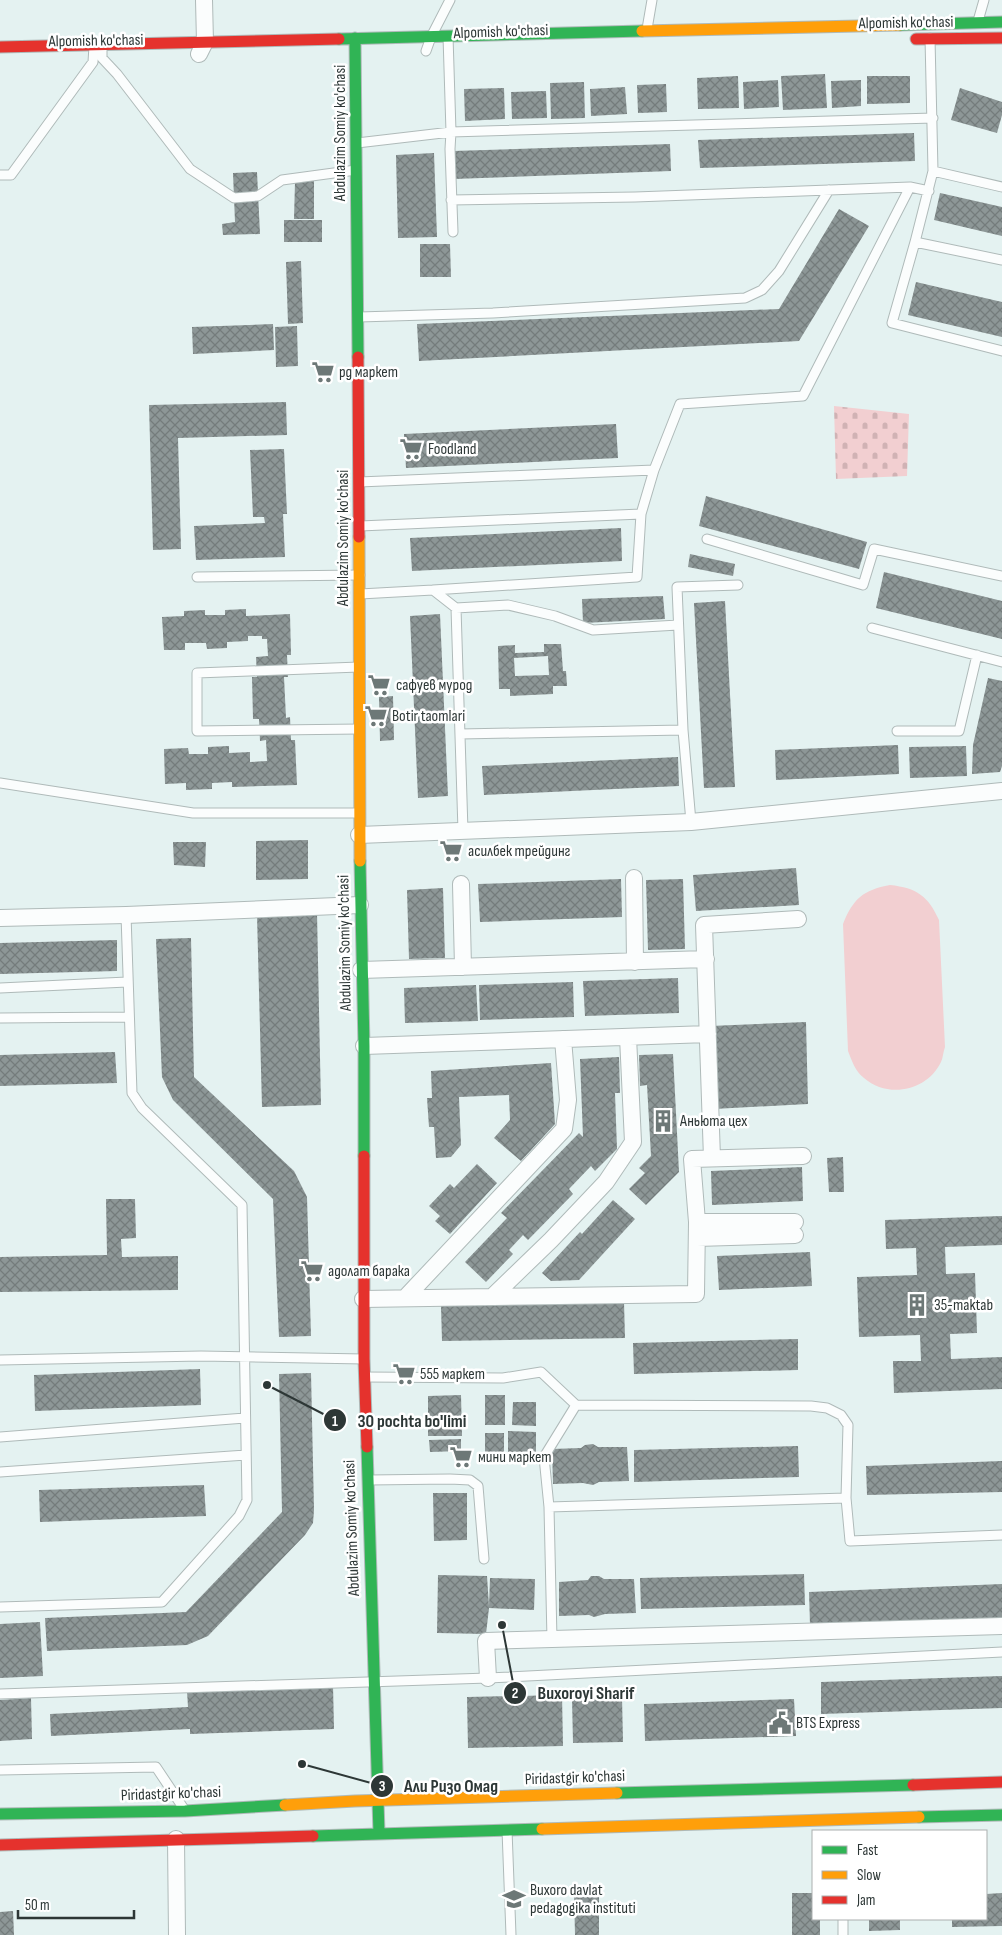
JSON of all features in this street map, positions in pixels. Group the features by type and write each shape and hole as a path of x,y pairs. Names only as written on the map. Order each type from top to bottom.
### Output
{"main road":[{"path":"0,47 96,53 201,51 355,38 646,30 687,33 929,23 1002,22"},
{"name":"Abdulazim Somiy ko'chasi","path":"355,38 361,51 356,170 360,575 359,835 364,1046 364,1359 366,1480 378,1833"},
{"name":"Alpomish ko'chasi","path":"903,39 1002,38"},
{"name":"Alpomish ko'chasi","path":"421,51 453,50"},
{"path":"340,52 361,51"},
{"name":"Alpomish ko'chasi","path":"96,53 122,57"},
{"name":"Piridastgir ko'chasi","path":"0,1814 185,1811 378,1801 1002,1782"},
{"path":"0,1845 1002,1815"}],"street":[{"path":"201,51 204,0"},
{"path":"359,835 691,822 1002,792"},
{"path":"634,878 635,962"},
{"path":"461,884 463,967"},
{"path":"0,918 126,915 360,905"},
{"path":"712,1158 704,925 798,919"},
{"path":"361,970 706,959"},
{"path":"364,1046 708,1034"},
{"path":"492,1297 551,1240 606,1182 633,1142 628,1037"},
{"path":"405,1298 564,1130 568,1100 563,1039"},
{"path":"364,1299 696,1294 697,1230 692,1159 803,1156"},
{"path":"697,1230 795,1228"},
{"path":"488,1678 486,1641 1002,1626"},
{"path":"176,1839 177,1935"}],"lane":[{"path":"421,51 431,37 450,0"},
{"path":"646,30 652,0"},
{"path":"972,38 984,0"},
{"path":"929,23 933,172 892,323 1002,351"},
{"path":"448,36 453,50 450,149 453,232"},
{"path":"0,175 11,175 93,62 96,53 117,74 190,170 234,198 258,196 282,180 356,170"},
{"path":"356,143 451,132 933,118"},
{"path":"933,172 1002,187"},
{"path":"451,200 635,197 910,187 929,191"},
{"path":"360,594 638,577 640,514 654,470 680,404 803,396 910,187"},
{"path":"358,317 493,313 746,298 762,290 779,272 829,190"},
{"path":"915,242 1002,260"},
{"path":"359,482 654,470"},
{"path":"359,526 640,514"},
{"path":"707,539 863,585 874,549 1002,576"},
{"path":"198,577 360,575"},
{"path":"691,822 683,730 677,587 738,585"},
{"path":"433,590 456,608 508,605 555,616 592,630 678,624"},
{"path":"456,608 463,831"},
{"path":"872,628 1002,662"},
{"path":"897,731 959,731 977,655"},
{"path":"360,667 197,673 197,731 360,728"},
{"path":"460,734 683,730"},
{"path":"0,783 193,814 359,813"},
{"path":"0,1607 162,1602 239,1516 247,1500 242,1204 142,1108 132,1093 126,915"},
{"path":"0,988 127,982"},
{"path":"0,1018 128,1017"},
{"path":"0,1360 201,1356 364,1359"},
{"path":"365,1377 503,1378 541,1372 576,1405 811,1406 827,1408 841,1415 848,1425 846,1498 850,1541 1002,1535"},
{"path":"552,1639 550,1507 544,1457 576,1405"},
{"path":"0,1437 245,1418"},
{"path":"0,1472 246,1455"},
{"path":"366,1480 470,1480 478,1486 484,1559"},
{"path":"550,1507 846,1498"},
{"path":"0,1694 488,1678 1002,1652"},
{"path":"0,1770 156,1768 185,1811"},
{"path":"507,1829 511,1935"},
{"path":"843,1920 844,1935"}],"green space":[{"path":"834,406 909,414 907,476 836,479"},
{"path":"890,885 907,888 926,899 939,920 945,1047 941,1062 935,1072 926,1080 906,1089 895,1090 874,1085 864,1078 856,1069 848,1051 843,924 851,908 860,897 873,890"}],"building":[{"path":"825,74 827,108 783,110 781,76"},
{"path":"738,76 739,108 698,109 697,78"},
{"path":"867,76 910,76 910,103 867,104"},
{"path":"778,80 779,107 744,109 743,82"},
{"path":"861,80 861,106 832,108 831,81"},
{"path":"584,82 585,118 551,119 550,83"},
{"path":"666,84 667,112 638,113 637,85"},
{"path":"625,87 627,114 591,116 590,89"},
{"path":"504,88 505,119 465,121 464,89"},
{"path":"960,88 1002,102 1002,115 997,133 951,120"},
{"path":"546,91 547,118 512,119 511,92"},
{"path":"914,133 915,161 700,168 698,140"},
{"path":"670,144 671,171 454,179 453,151"},
{"path":"434,153 437,237 398,238 396,155"},
{"path":"257,172 260,234 223,235 222,224 235,222 233,173"},
{"path":"314,181 314,219 294,219 295,182"},
{"path":"940,193 1002,207 1002,236 934,220"},
{"path":"839,209 869,226 799,341 419,361 417,324 779,309"},
{"path":"284,220 322,220 322,242 284,242"},
{"path":"420,244 450,244 451,277 420,277"},
{"path":"301,261 303,323 288,324 286,262"},
{"path":"916,282 1002,302 1002,337 908,315"},
{"path":"273,324 274,350 193,354 192,327"},
{"path":"297,326 298,366 276,367 275,327"},
{"path":"286,402 287,435 178,438 181,549 153,550 149,405"},
{"path":"616,424 618,458 406,468 404,434"},
{"path":"284,449 287,514 283,514 285,557 196,560 194,526 265,523 264,517 253,517 250,450"},
{"path":"706,496 867,542 859,569 699,526"},
{"path":"621,528 622,561 412,571 410,538"},
{"path":"690,554 735,564 733,576 688,567"},
{"path":"884,572 1002,601 1002,639 876,608"},
{"path":"663,596 665,619 583,623 582,599"},
{"path":"725,601 735,787 704,788 694,603"},
{"path":"246,609 246,616 290,614 291,655 287,655 288,677 284,677 286,718 290,717 291,740 295,740 297,785 232,787 232,782 212,783 212,789 186,790 186,783 165,784 164,749 188,748 189,754 208,754 208,747 229,746 229,753 250,752 250,762 267,761 266,740 260,741 259,719 253,719 252,677 257,677 256,657 268,656 267,639 262,639 262,636 248,636 248,641 227,642 227,648 207,649 206,643 185,643 185,650 164,650 162,617 184,616 184,611 205,610 205,615 225,615 225,610"},
{"path":"440,614 448,796 418,798 410,616"},
{"path":"544,644 561,644 563,671 566,671 567,686 553,686 553,694 510,696 510,689 499,689 498,646 515,645 515,653 544,652","holes":["548,656 549,675 515,676 514,658"]},
{"path":"988,678 1002,681 1002,766 1000,772 972,774 973,745"},
{"path":"393,696 394,740 380,741 379,697"},
{"path":"898,745 899,774 776,780 775,750"},
{"path":"966,746 967,776 910,778 909,747"},
{"path":"678,757 679,786 484,795 482,766"},
{"path":"308,840 308,879 256,880 256,841"},
{"path":"173,842 206,842 205,867 174,865"},
{"path":"796,868 799,905 696,911 693,875"},
{"path":"621,879 622,917 480,922 478,884"},
{"path":"683,879 685,949 648,950 646,880"},
{"path":"443,888 445,958 409,959 407,890"},
{"path":"317,913 321,1105 262,1107 257,915"},
{"path":"191,938 194,1077 294,1171 307,1197 311,1336 279,1337 273,1199 173,1100 162,1077 156,939"},
{"path":"117,940 117,971 0,974 0,943"},
{"path":"678,978 679,1013 585,1016 583,981"},
{"path":"573,982 574,1017 480,1020 479,985"},
{"path":"476,985 478,1021 405,1023 404,988"},
{"path":"806,1022 808,1104 714,1109 710,1026"},
{"path":"115,1052 117,1083 0,1086 0,1055"},
{"name":"Аньюта цех","path":"673,1054 679,1172 646,1205 629,1189 645,1173 639,1168 651,1156 647,1085 640,1086 639,1055"},
{"path":"619,1057 620,1093 615,1093 617,1149 595,1171 591,1166 569,1189 573,1194 528,1240 523,1235 509,1250 513,1254 486,1282 465,1262 507,1218 501,1213 579,1133 583,1137 580,1059"},
{"path":"551,1063 555,1124 521,1161 494,1138 510,1120 509,1095 459,1097 461,1145 451,1157 436,1158 434,1127 429,1127 427,1098 432,1098 431,1071"},
{"path":"843,1157 844,1192 829,1192 827,1158"},
{"path":"477,1164 497,1183 450,1234 435,1221 440,1216 429,1206 450,1184 454,1188"},
{"path":"802,1167 803,1201 712,1205 711,1171"},
{"path":"106,1199 135,1199 136,1238 121,1239 122,1257 178,1256 178,1290 0,1292 0,1257 107,1255"},
{"path":"613,1200 635,1219 579,1280 551,1281 542,1273"},
{"name":"35-maktab","path":"1002,1216 1002,1245 945,1247 946,1274 975,1273 977,1333 950,1334 951,1359 1002,1357 1002,1389 894,1393 893,1361 921,1361 920,1335 859,1337 857,1277 917,1275 916,1248 886,1249 885,1220"},
{"path":"810,1252 812,1286 719,1290 717,1256"},
{"path":"624,1302 625,1338 442,1341 441,1306"},
{"path":"798,1339 798,1370 634,1374 633,1343"},
{"path":"200,1369 201,1405 35,1411 34,1375"},
{"path":"311,1373 314,1510 313,1523 305,1535 208,1636 187,1645 47,1651 45,1618 186,1612 282,1512 279,1374"},
{"path":"461,1395 462,1436 428,1436 428,1396"},
{"path":"485,1395 505,1395 505,1425 485,1425"},
{"path":"513,1402 536,1402 536,1426 512,1425"},
{"path":"508,1431 536,1432 536,1455 508,1455"},
{"path":"485,1433 504,1433 504,1456 485,1456"},
{"path":"461,1439 461,1451 430,1452 429,1440"},
{"path":"593,1444 598,1447 627,1447 629,1481 599,1482 593,1485 583,1483 553,1484 552,1449 581,1448 585,1445"},
{"path":"798,1446 799,1477 634,1482 634,1450"},
{"path":"1002,1461 1002,1492 867,1495 866,1466"},
{"path":"204,1485 206,1516 40,1522 39,1490"},
{"path":"433,1493 467,1493 467,1540 434,1541"},
{"path":"804,1574 805,1605 641,1609 640,1578"},
{"path":"438,1575 487,1576 489,1606 490,1578 535,1579 534,1610 489,1608 486,1634 437,1633"},
{"path":"591,1576 599,1576 604,1579 634,1579 636,1613 605,1614 594,1617 589,1615 559,1616 559,1582 588,1580"},
{"path":"1002,1584 1002,1618 810,1625 809,1592"},
{"path":"40,1622 43,1676 0,1678 0,1624"},
{"path":"1002,1676 1002,1708 821,1714 821,1682"},
{"path":"333,1685 334,1729 190,1734 190,1729 51,1736 50,1714 188,1707 187,1691"},
{"path":"562,1695 563,1746 468,1748 467,1697"},
{"path":"622,1697 623,1742 573,1743 572,1698"},
{"path":"31,1698 32,1739 0,1741 0,1700"},
{"path":"794,1699 796,1736 645,1741 644,1704"},
{"path":"574,1891 599,1891 599,1935 575,1935"},
{"path":"792,1893 812,1893 812,1920 820,1920 820,1935 792,1935"},
{"path":"1002,1893 1002,1926 952,1927 952,1920 987,1920 987,1894"},
{"path":"13,1911 14,1935 0,1935 0,1912"},
{"path":"869,1920 900,1920 900,1930 869,1931"}],"traffic: fast":[{"path":"900,25 1002,22"},
{"path":"339,39 642,31"},
{"path":"355,38 358,357"},
{"path":"360,861 364,1156"},
{"path":"367,1447 379,1833"},
{"path":"617,1793 913,1785"},
{"path":"0,1814 185,1811 285,1805"},
{"path":"919,1817 1002,1815"},
{"path":"313,1836 542,1829"}],"traffic: slow":[{"path":"642,31 900,25"},
{"path":"359,537 360,861"},
{"path":"285,1805 617,1793"},
{"path":"542,1829 919,1817"}],"traffic: jam":[{"path":"916,39 1002,38"},
{"path":"0,47 339,39"},
{"path":"358,357 359,537"},
{"path":"364,1156 364,1359 367,1447"},
{"path":"913,1785 1002,1782"},
{"path":"0,1845 313,1836"}],"place":[{"name":"рд маркет","path":"323,372"},
{"name":"Foodland","path":"411,449"},
{"name":"сафуев мурод","path":"379,685"},
{"name":"Botir taomlari","path":"376,716"},
{"name":"асилбек трейдинг","path":"451,851"},
{"name":"Аньюта цех","path":"663,1121"},
{"name":"адолат барака","path":"312,1271"},
{"name":"35-maktab","path":"917,1305"},
{"name":"555 маркет","path":"404,1374"},
{"name":"30 pochta bo'limi","path":"267,1385"},
{"name":"мини маркет","path":"461,1457"},
{"name":"Buxoroyi Sharif","path":"502,1625"},
{"name":"BTS Express","path":"780,1723"},
{"name":"Али Ризо Омад","path":"302,1764"},
{"name":"Buxoro davlat pedagogika instituti","path":"514,1899"}]}
